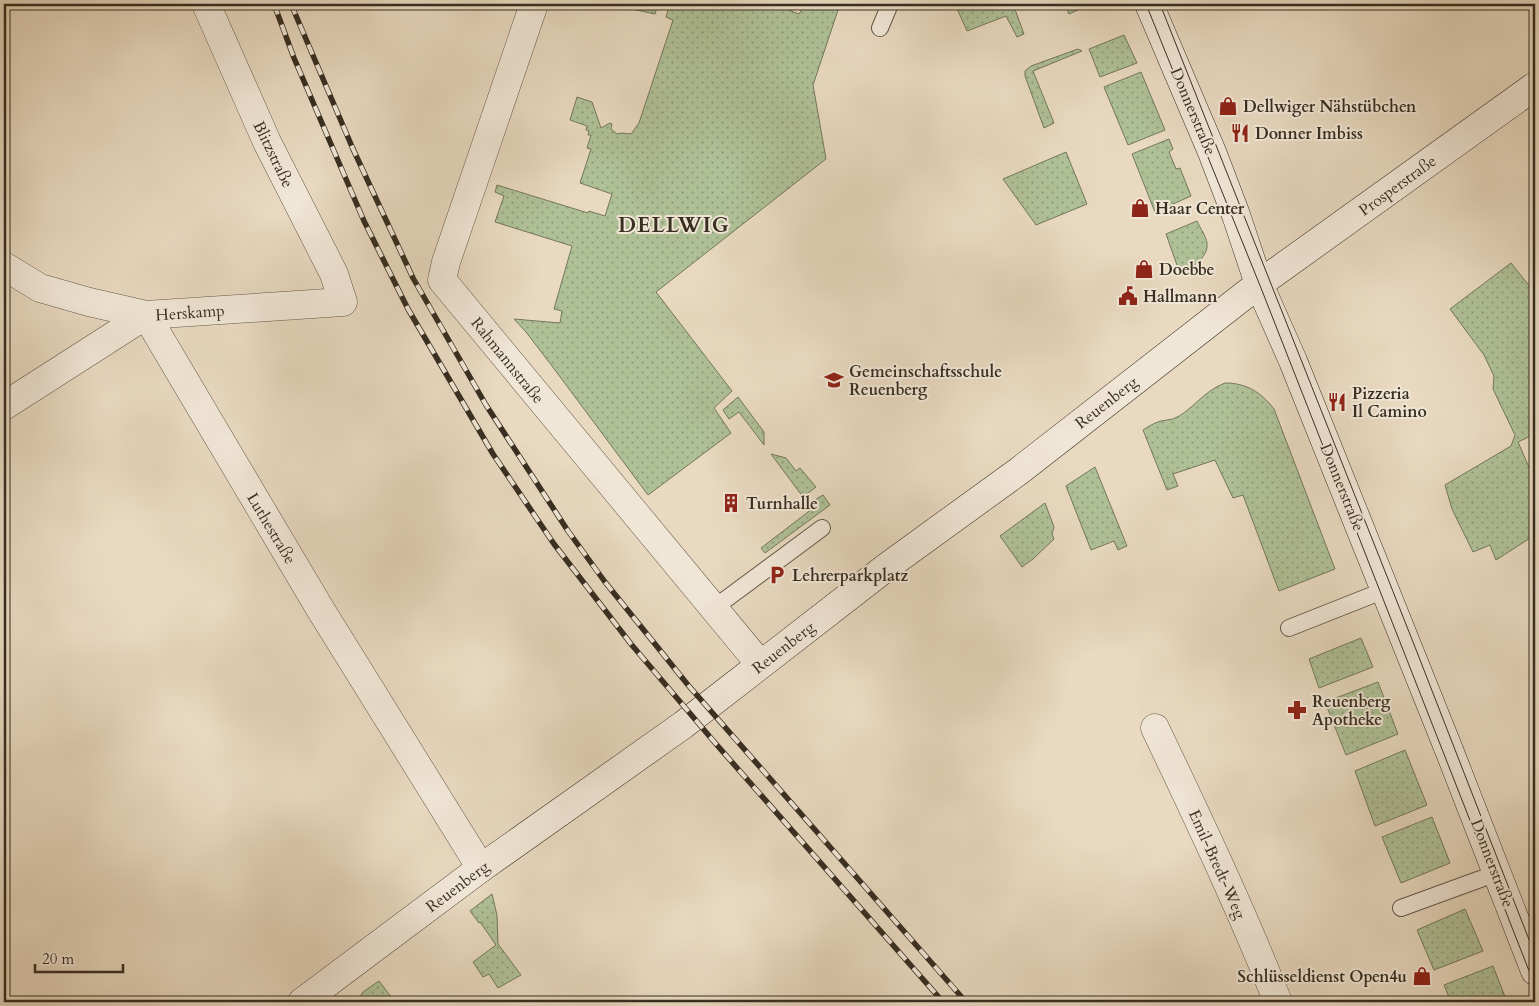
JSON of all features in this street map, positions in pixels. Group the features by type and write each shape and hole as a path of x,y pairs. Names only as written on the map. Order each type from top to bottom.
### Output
{"street":[{"name":"Blitzstraße","path":"206,4 267,142 334,274 343,302"},
{"name":"Rahmannstraße","path":"534,4 446,262 442,280 760,664"},
{"name":"Donnerstraße","path":"1149,4 1212,152 1259,284 1293,361 1498,873 1535,971"},
{"name":"Prosperstraße","path":"1259,284 1535,86"},
{"path":"4,266 40,288 146,315"},
{"name":"Reuenberg","path":"310,1000 481,868 683,725 888,566 1019,471 1259,284"},
{"name":"Herskamp","path":"4,406 146,315 343,302"},
{"name":"Luthestraße","path":"146,315 319,607 481,868"},
{"name":"Emil-Bredt-Weg","path":"1155,728 1186,790 1248,929 1278,1002"}],"lane":[{"path":"880,28 890,4"},
{"path":"714,608 822,528"},
{"path":"1289,628 1385,590"},
{"path":"1401,908 1498,873"}],"green space":[{"path":"609,4 658,4 655,14"},
{"path":"670,4 776,4 799,14 805,4 831,4 839,7 813,85 826,159 656,292 732,391 714,408 731,433 648,495 552,366 514,319 560,323 562,311 554,309 572,246 495,222 504,196 495,192 497,185 588,213 589,211 605,216 612,194 580,183 591,149 587,148 591,135 588,135 587,126 570,120 577,97 592,102 601,128 610,123 612,124 611,129 617,134 631,134 639,123 673,20 666,17"},
{"path":"955,4 1013,4 1024,34 1017,37 1006,16 967,31"},
{"path":"1065,4 1091,4 1069,14"},
{"path":"1124,35 1137,63 1100,77 1089,49"},
{"path":"1078,49 1082,51 1033,71 1054,123 1044,128 1025,76 1025,71 1031,66"},
{"path":"1141,72 1165,130 1128,145 1104,87"},
{"path":"1169,139 1173,149 1169,152 1176,169 1180,168 1191,196 1155,212 1132,154"},
{"path":"1066,152 1087,204 1036,225 1003,179"},
{"path":"1197,221 1207,243 1207,248 1199,261 1191,268 1182,272 1178,268 1166,234"},
{"path":"1511,263 1535,293 1535,434 1518,442 1535,481 1535,535 1496,560 1490,545 1473,552 1452,509 1445,485 1511,446 1515,435 1493,389 1494,376 1484,355 1450,309"},
{"path":"1225,383 1240,385 1258,393 1274,409 1335,569 1279,591 1243,495 1233,498 1215,460 1173,474 1178,486 1167,490 1143,430 1156,423 1180,416 1210,391"},
{"path":"738,397 764,432 764,445 739,412 729,419 723,410"},
{"path":"771,454 786,458 796,471 800,468 816,487 803,497"},
{"path":"1095,467 1127,546 1118,550 1114,541 1091,550 1066,486"},
{"path":"823,495 830,505 765,553 761,548 812,509 808,504"},
{"path":"1045,503 1054,527 1052,534 1054,539 1022,567 1000,536"},
{"path":"1361,638 1373,667 1319,688 1309,659"},
{"path":"1378,682 1398,734 1346,755 1325,702"},
{"path":"1405,750 1427,805 1375,826 1355,771"},
{"path":"1432,817 1450,863 1401,883 1382,837"},
{"path":"492,894 497,915 498,944 521,975 498,988 489,974 483,977 473,962 496,945 470,911"},
{"path":"1465,909 1483,951 1434,970 1417,930"},
{"path":"1493,966 1507,1002 1451,1002 1444,985"},
{"path":"379,981 395,1002 365,1002 362,1000 361,995 363,992"}],"tram line":[{"path":"1146,4 1261,288 1535,986"},
{"path":"1160,4 1535,955"}],"railway":[{"path":"274,4 294,58 364,221 408,309 493,454 554,544 631,644 716,744 943,1002"},
{"path":"291,4 353,149 413,278 486,405 568,531 605,582 688,685 966,1002"}],"place":[{"name":"Dellwiger Nähstübchen","path":"1228,106"},
{"name":"Donner Imbiss","path":"1240,133"},
{"name":"Haar Center","path":"1140,208"},
{"name":"Doebbe","path":"1144,269"},
{"name":"Hallmann","path":"1128,296"},
{"name":"Gemeinschaftsschule Reuenberg","path":"834,380"},
{"name":"Pizzeria Il Camino","path":"1337,402"},
{"name":"Turnhalle","path":"731,503"},
{"name":"Lehrerparkplatz","path":"777,575"},
{"name":"Reuenberg Apotheke","path":"1297,710"},
{"name":"Schlüsseldienst Open4u","path":"1422,976"}],"district":[{"name":"DELLWIG","path":"674,225"}]}
